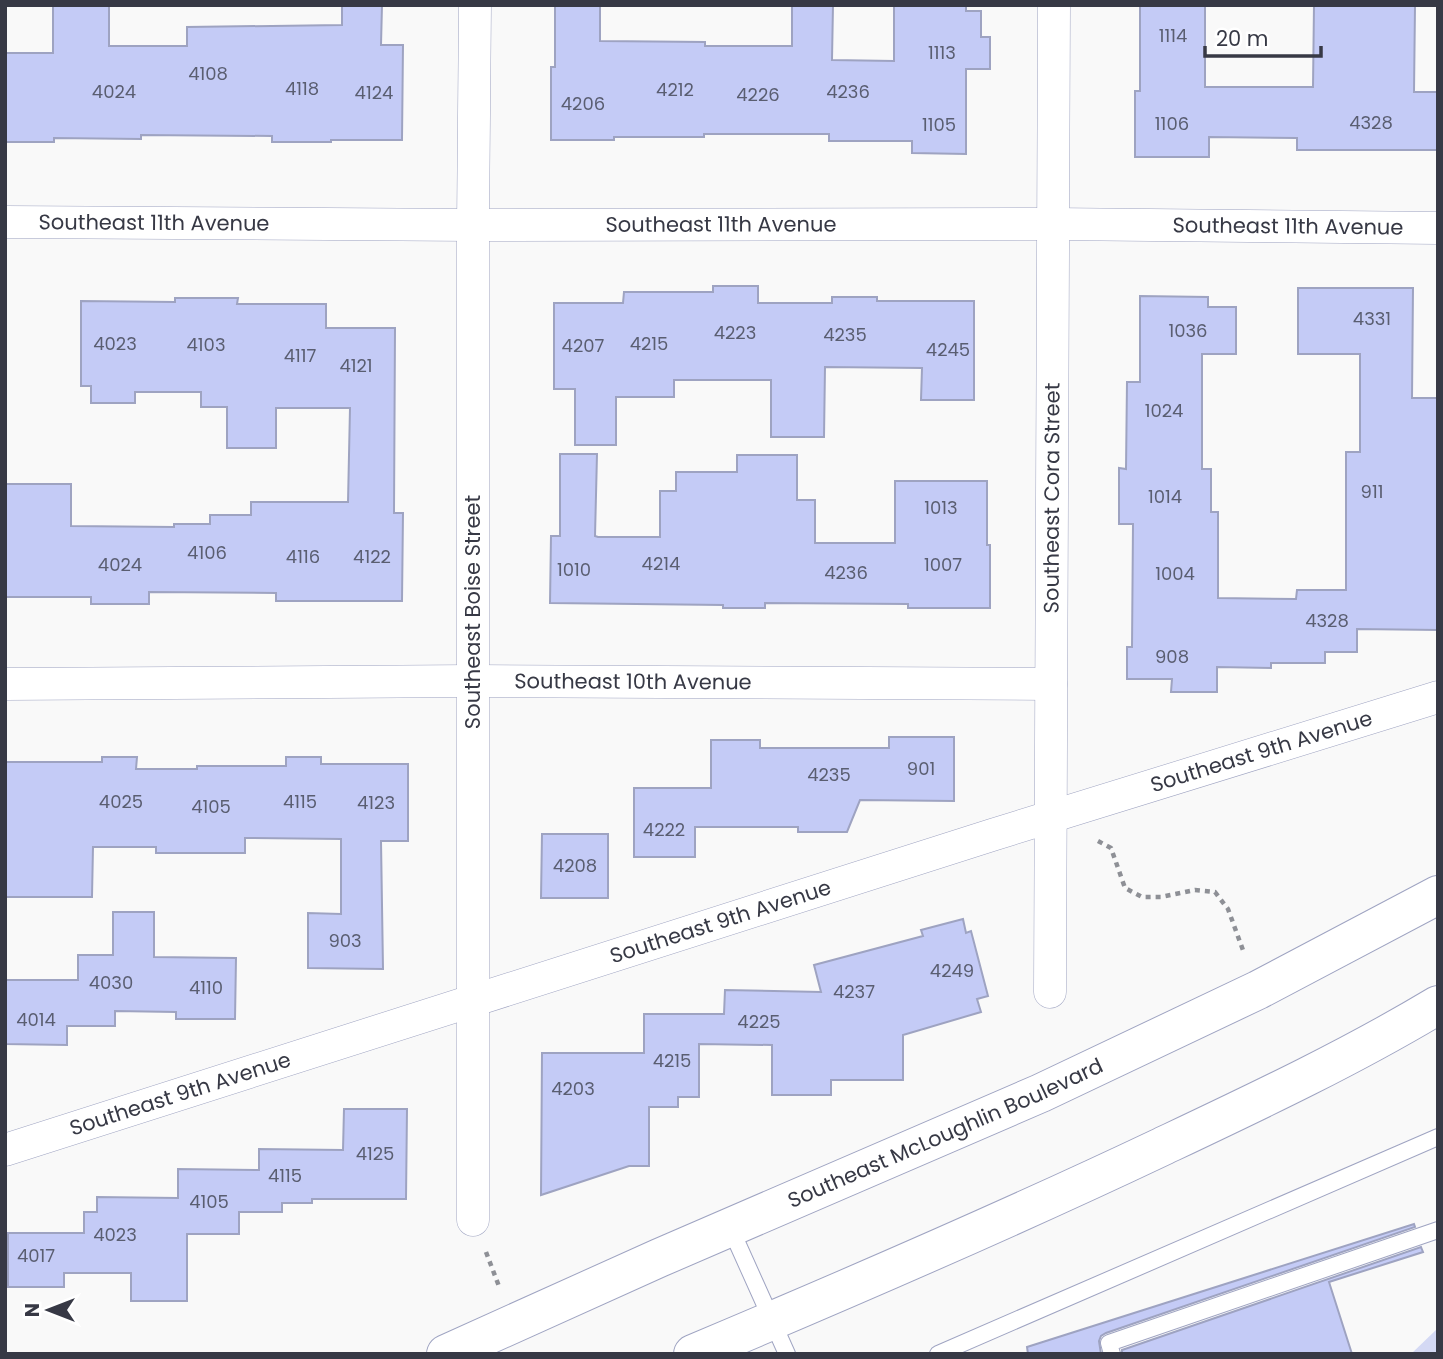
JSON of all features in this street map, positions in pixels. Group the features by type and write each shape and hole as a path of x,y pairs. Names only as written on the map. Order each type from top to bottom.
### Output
{"highway":[{"name":"Southeast McLoughlin Boulevard","path":"446,1354 513,1322 1041,1093 1258,990 1438,895"},
{"path":"693,1354 779,1337 861,1283 1065,1192 1280,1091 1391,1033 1438,1005"},
{"path":"1391,1033 1438,1017"}],"street":[{"name":"Southeast Boise Street","path":"473,1220 475,5"},
{"name":"Southeast Cora Street","path":"1050,992 1054,5"},
{"name":"Southeast 11th Avenue","path":"5,222 473,225 1053,224 1438,228"},
{"name":"Southeast 10th Avenue","path":"5,684 473,681 1051,684"},
{"name":"Southeast 9th Avenue","path":"5,1150 1051,817 1438,698"}],"lane":[{"path":"939,1353 1436,1142"},
{"path":"730,1227 779,1337"},
{"path":"1112,1354 1109,1343 1438,1230"}],"path":[{"path":"1051,817 1111,848 1125,888 1142,897 1161,897 1195,890 1215,892 1228,909 1258,990"},
{"path":"473,1220 513,1322"}],"shaded area":[{"path":"1438,1328 1438,1354 1411,1354"}],"building":[{"path":"53,5 109,5 109,46 187,46 187,27 342,25 342,5 382,5 381,45 403,45 402,140 272,142 272,136 141,135 141,139 54,138 54,142 5,142 5,53 53,53"},
{"path":"555,5 600,5 600,41 705,42 705,46 792,46 792,5 833,5 832,60 894,61 894,5 966,5 966,11 981,11 981,37 990,37 990,69 966,69 966,154 912,153 912,141 829,141 829,134 704,134 704,137 551,140 551,67 555,67"},
{"path":"1140,5 1205,5 1205,87 1313,87 1314,5 1415,6 1414,92 1438,92 1438,150 1297,150 1297,138 1209,137 1209,157 1135,157 1135,91 1140,91"},
{"path":"713,286 758,286 758,303 832,303 832,297 877,297 877,301 974,301 974,400 921,400 922,368 825,367 824,437 771,437 771,380 674,380 674,397 616,397 616,445 575,445 575,389 554,389 554,303 623,303 624,292 713,292"},
{"path":"1298,288 1413,288 1412,398 1438,398 1438,630 1357,629 1357,652 1325,652 1325,663 1271,663 1271,668 1217,667 1217,692 1171,692 1172,679 1127,679 1127,647 1132,647 1133,524 1119,524 1119,468 1126,469 1127,382 1140,382 1140,296 1208,297 1208,307 1236,307 1236,354 1202,354 1202,469 1211,469 1211,512 1218,512 1218,598 1296,599 1297,590 1346,590 1346,452 1360,452 1360,354 1298,354"},
{"path":"175,298 238,298 237,304 326,304 326,328 395,328 394,513 403,513 402,601 276,601 276,593 149,592 149,604 91,604 91,597 5,597 5,484 71,484 71,526 174,527 174,524 210,524 210,515 251,515 251,502 348,502 350,408 276,408 276,448 227,448 227,407 201,407 201,392 135,392 135,403 91,403 91,386 81,386 81,301 175,302"},
{"path":"560,454 597,454 595,536 598,537 660,537 660,491 676,491 676,472 737,472 737,455 797,455 797,500 815,500 815,543 895,543 895,481 987,481 990,608 908,608 908,604 765,603 765,608 723,608 723,605 550,603 551,536 560,536"},
{"path":"889,737 954,737 954,801 860,800 847,832 798,832 798,827 695,827 695,857 634,857 634,788 711,788 711,740 760,740 760,748 889,748"},
{"path":"102,757 137,757 136,769 286,766 286,757 321,757 321,764 408,764 408,841 381,841 383,969 308,968 308,913 341,914 341,839 245,838 245,853 156,853 156,847 93,847 92,897 5,897 5,762 102,762"},
{"path":"542,834 608,834 608,898 541,898"},
{"path":"113,912 154,912 154,957 236,958 235,1019 176,1019 176,1012 115,1011 115,1026 67,1026 67,1045 5,1044 5,980 78,980 78,955 113,955"},
{"path":"963,919 966,933 971,931 988,996 977,999 981,1012 903,1035 903,1080 831,1080 831,1095 772,1095 772,1045 699,1044 699,1097 678,1097 678,1107 649,1107 649,1166 629,1166 541,1195 542,1053 644,1053 644,1014 724,1014 725,990 821,992 814,965 923,936 921,930"},
{"path":"344,1109 407,1109 406,1199 312,1199 312,1203 282,1203 282,1212 239,1212 239,1234 187,1234 187,1301 131,1301 131,1273 64,1273 64,1287 8,1287 8,1233 84,1233 84,1212 97,1212 97,1197 178,1198 178,1169 259,1170 259,1149 343,1150"},
{"path":"1414,1224 1415,1227 1106,1333 1099,1341 1101,1354 1028,1354 1027,1347"},
{"path":"1421,1247 1423,1252 1329,1282 1352,1354 1122,1354 1122,1350"}]}
